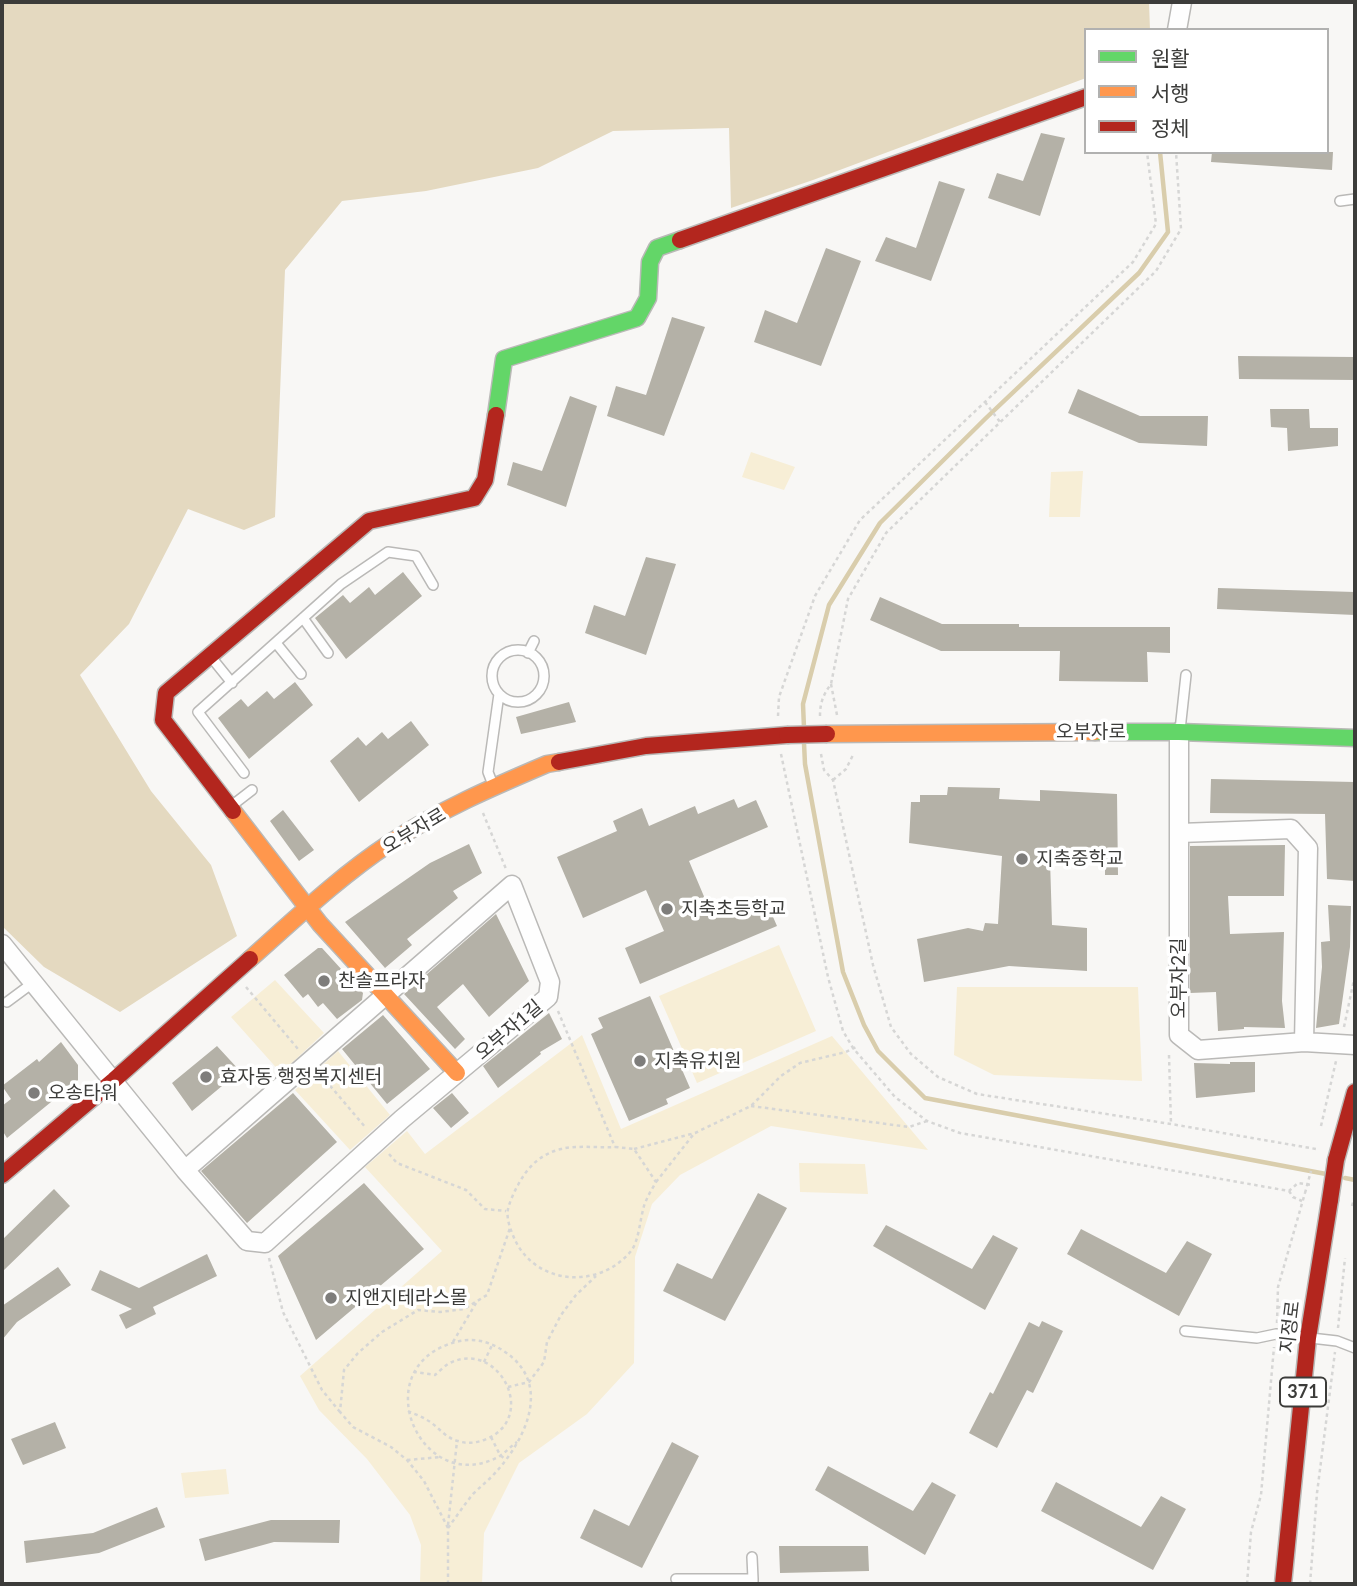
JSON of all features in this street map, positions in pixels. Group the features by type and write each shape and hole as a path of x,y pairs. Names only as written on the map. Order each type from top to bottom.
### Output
{"main road":[{"path":"457,1073 384,997 307,908 229,807 163,720 166,694 369,521 474,498 485,480 504,359 637,318 648,298 650,262 657,248 1084,98"},
{"name":"오부자로","path":"2,1175 114,1080 307,908 390,843 494,787 547,764 646,746 787,735 1179,732 1355,738"},
{"name":"371","path":"1325,1193 1355,1092"},
{"name":"지정로","path":"1283,1584 1325,1193"}],"street":[{"path":"1177,28 1182,2"},
{"name":"오부자2길","path":"1179,732 1179,1035 1198,1050 1304,1042 1355,1045"},
{"path":"1180,833 1291,830 1307,848 1304,1042"},
{"path":"185,1170 512,885"},
{"name":"오부자1길","path":"265,1243 457,1073 548,997 550,982 512,885"},
{"path":"2,944 185,1170 247,1241 265,1243"}],"lane":[{"path":"1340,201 1355,199"},
{"path":"244,773 198,712 341,584 388,552 416,556 433,585"},
{"path":"303,618 328,653"},
{"path":"528,653 534,641"},
{"path":"276,643 300,674"},
{"path":"511,651 528,653 541,664 543,680 540,688 536,694 521,702 506,699 499,694 492,678 496,661 511,651"},
{"path":"210,656 232,683"},
{"path":"1179,732 1186,675"},
{"path":"494,787 488,772 499,694"},
{"path":"229,807 252,790"},
{"path":"7,1002 34,982"},
{"path":"1185,1331 1257,1338 1276,1334 1337,1341 1355,1348"},
{"path":"676,1580 753,1582 752,1558"}],"path":[{"path":"778,720 779,697 815,596 860,520 1133,262 1156,224 1147,154"},
{"path":"985,402 1000,422"},
{"path":"831,684 837,716"},
{"path":"832,780 846,769 856,749"},
{"path":"780,750 828,976 843,1031 853,1048 895,1097 927,1121 960,1133 1289,1191 1293,1197 1303,1202"},
{"path":"481,810 512,885"},
{"path":"1344,1029 1355,975"},
{"path":"246,987 397,1163 466,1190 485,1209 507,1212"},
{"path":"548,997 555,1004 615,1147"},
{"path":"597,1275 575,1278 554,1275 534,1264 519,1248 510,1228 507,1212 526,1169 543,1156 564,1148 634,1149 695,1133 751,1106 781,1076 800,1063 846,1052 858,1046"},
{"path":"1169,1055 1171,1124"},
{"path":"1319,1137 1336,1060"},
{"path":"751,1106 909,1127 927,1121"},
{"path":"508,1387 529,1382 544,1362 547,1342 561,1315 576,1295 597,1275 617,1265 633,1249 645,1202 656,1182 695,1133"},
{"path":"634,1149 656,1182"},
{"path":"1315,1154 1316,1149"},
{"path":"1278,1307 1278,1287 1311,1167"},
{"path":"1289,1191 1298,1183 1325,1193"},
{"path":"1354,1207 1355,1198"},
{"path":"340,1412 344,1370 358,1353 382,1332 418,1310 440,1312 464,1309 487,1295 510,1228"},
{"path":"265,1243 283,1311 321,1390 353,1427 391,1447 407,1460 424,1482 448,1528"},
{"path":"1340,1313 1345,1253"},
{"path":"453,1343 478,1300"},
{"path":"448,1528 473,1495 498,1471 517,1442 527,1424 532,1403 529,1382 519,1364 493,1343 463,1340 444,1345 427,1356 415,1372 408,1391 408,1410 413,1430 425,1446 441,1457 480,1463 500,1455 517,1442"},
{"path":"484,1362 493,1343"},
{"path":"1247,1584 1251,1532 1261,1495 1273,1356"},
{"path":"408,1410 428,1420 457,1441 474,1443 491,1437 504,1427 511,1413 512,1397 508,1387 498,1370 484,1362 470,1358 452,1362 435,1374 415,1372"},
{"path":"1310,1584 1317,1493 1334,1362"},
{"path":"491,1437 505,1459"},
{"path":"448,1584 448,1528 457,1441"},
{"path":"407,1460 441,1457"}],"shaded area":[{"path":"2,2 1149,2 1150,28 1084,28 1084,79 731,208 729,128 613,131 538,168 426,191 342,201 285,270 275,517 244,530 188,509 129,624 80,675 151,791 211,865 237,936 120,1012 44,967 2,926"},
{"path":"751,452 795,467 784,490 742,477"},
{"path":"1083,471 1080,517 1049,517 1051,472"},
{"path":"779,945 816,1031 697,1083 659,996"},
{"path":"275,980 324,1033 281,1073 231,1017"},
{"path":"957,987 1138,987 1142,1081 994,1075 954,1055"},
{"path":"582,1035 621,1129 832,1036 928,1150 771,1126 680,1175 652,1204 635,1257 634,1363 587,1414 519,1463 484,1533 482,1584 420,1584 421,1545 410,1515 367,1459 319,1410 300,1376 442,1251 365,1167 407,1131 425,1154"},
{"path":"338,1051 390,1115 350,1150 295,1090"},
{"path":"799,1163 865,1164 868,1194 800,1192"},
{"path":"226,1469 229,1494 185,1498 181,1473"}],"building":[{"path":"1041,133 1065,138 1040,216 988,198 997,173 1023,181"},
{"path":"1333,152 1332,170 1211,162 1212,154"},
{"path":"939,181 965,189 931,281 875,261 886,237 916,248"},
{"path":"826,248 861,261 821,366 754,342 765,310 797,323"},
{"path":"672,317 705,327 664,436 607,416 616,386 646,395"},
{"path":"1238,356 1355,357 1355,380 1239,379"},
{"path":"1078,389 1140,416 1208,416 1207,446 1139,443 1068,413"},
{"path":"570,396 597,406 566,507 507,485 513,462 542,471"},
{"path":"1270,409 1309,409 1310,428 1338,428 1338,446 1288,451 1287,428 1271,427"},
{"path":"646,557 676,564 646,655 585,633 594,605 625,616"},
{"path":"403,572 422,596 346,659 315,618 343,595 350,603 369,587 375,595"},
{"path":"1218,588 1355,592 1355,615 1217,609"},
{"path":"880,597 942,624 1170,627 1170,653 1147,652 1148,682 1059,681 1060,651 941,651 870,620"},
{"path":"295,682 313,705 249,759 218,718 241,699 248,707 267,691 274,699"},
{"path":"569,702 576,722 521,734 516,717"},
{"path":"411,721 429,745 359,802 330,761 358,737 366,746 382,732 388,739"},
{"path":"1211,779 1355,782 1355,881 1327,879 1325,814 1210,813"},
{"path":"948,787 1000,788 999,799 1040,801 1040,790 1117,794 1118,875 1105,875 1105,864 1050,859 1052,925 1087,928 1087,971 1009,966 924,982 917,939 968,928 983,931 985,923 998,924 1002,856 909,843 911,802 920,802 920,795 947,795"},
{"path":"734,799 738,808 756,800 768,827 689,861 711,913 746,898 750,908 766,901 777,926 640,984 625,948 664,931 646,890 583,918 557,857 617,831 613,821 642,808 649,826 695,806 698,814"},
{"path":"283,810 314,850 299,861 270,821"},
{"path":"469,844 482,873 453,891 458,898 407,939 412,945 385,968 345,922 430,863"},
{"path":"1285,845 1284,896 1228,896 1230,934 1284,932 1282,1001 1285,1028 1244,1027 1218,1031 1216,992 1190,993 1190,846"},
{"path":"1328,905 1351,906 1350,947 1339,1024 1316,1028 1322,967 1321,942 1330,941"},
{"path":"496,914 529,981 489,1017 463,984 437,1007 465,1039 455,1049 404,994"},
{"name":"찬솔프라자","path":"318,948 322,948 363,993 362,1000 337,1019 323,1003 318,1007 308,994 303,998 284,975"},
{"name":"지축유치원","path":"650,996 690,1088 666,1099 668,1104 629,1121 591,1034 603,1028 598,1018"},
{"path":"549,1013 562,1039 540,1052 541,1054 498,1088 483,1066"},
{"path":"383,1015 430,1069 387,1104 342,1049"},
{"name":"오송타워","path":"61,1042 78,1065 78,1080 7,1138 2,1130 2,1106 11,1099 2,1086 37,1059 39,1062"},
{"name":"효자동 행정복지센터","path":"217,1046 240,1071 192,1111 172,1083"},
{"path":"1255,1062 1255,1092 1196,1098 1194,1063"},
{"path":"293,1093 337,1142 247,1223 201,1171"},
{"path":"452,1093 469,1113 451,1128 433,1108"},
{"name":"지앤지테라스몰","path":"364,1183 424,1249 316,1340 278,1256"},
{"path":"54,1189 70,1206 2,1272 2,1240"},
{"path":"758,1193 787,1208 725,1321 663,1291 677,1263 712,1279"},
{"path":"886,1225 972,1269 993,1235 1018,1248 985,1310 873,1246"},
{"path":"1081,1229 1166,1273 1187,1241 1212,1254 1179,1316 1067,1254"},
{"path":"207,1254 217,1276 153,1307 156,1314 126,1329 119,1315 132,1309 91,1290 100,1270 139,1288"},
{"path":"58,1267 71,1285 17,1322 2,1340 2,1306"},
{"path":"1042,1321 1063,1331 1033,1393 1027,1390 997,1448 969,1433 990,1392 993,1394 1029,1322 1039,1327"},
{"path":"55,1422 66,1448 23,1465 11,1439"},
{"path":"672,1442 699,1456 642,1568 580,1538 594,1509 629,1526"},
{"path":"828,1466 913,1511 932,1482 956,1495 925,1555 815,1490"},
{"path":"1056,1482 1141,1527 1161,1496 1186,1509 1153,1570 1041,1511"},
{"path":"157,1507 165,1527 99,1553 26,1563 24,1541 93,1533"},
{"path":"271,1520 340,1520 339,1543 274,1542 205,1561 199,1539"},
{"path":"779,1546 868,1546 869,1571 780,1573"}],"waterway":[{"path":"804,728 803,704 829,605 880,523 1139,273 1168,232 1160,154"},
{"path":"804,743 805,764 843,972 864,1025 878,1051 925,1098 1326,1174"},
{"path":"1345,1178 1355,1180"}],"traffic: fast":[{"path":"496,415 504,359 637,318 648,298 650,262 657,248 680,240"},
{"path":"1095,732 1355,738"}],"traffic: slow":[{"path":"827,734 1095,732"},
{"path":"250,959 336,884 409,831 487,790 547,764 559,762"},
{"path":"233,811 320,924 457,1073"}],"traffic: jam":[{"path":"680,240 1084,98"},
{"path":"233,811 163,720 166,693 369,521 474,498 485,480 496,415"},
{"path":"787,735 827,734"},
{"path":"559,762 646,746 787,735"},
{"path":"2,1175 250,959"},
{"path":"1336,1160 1355,1092"},
{"path":"1330,1200 1336,1160"},
{"path":"1283,1584 1308,1338 1330,1200"}],"place":[{"name":"지축중학교","path":"1022,859"},
{"name":"지축초등학교","path":"667,909"},
{"name":"찬솔프라자","path":"324,981"},
{"name":"지축유치원","path":"640,1061"},
{"name":"효자동 행정복지센터","path":"206,1077"},
{"name":"오송타워","path":"34,1093"},
{"name":"지앤지테라스몰","path":"331,1298"}]}
